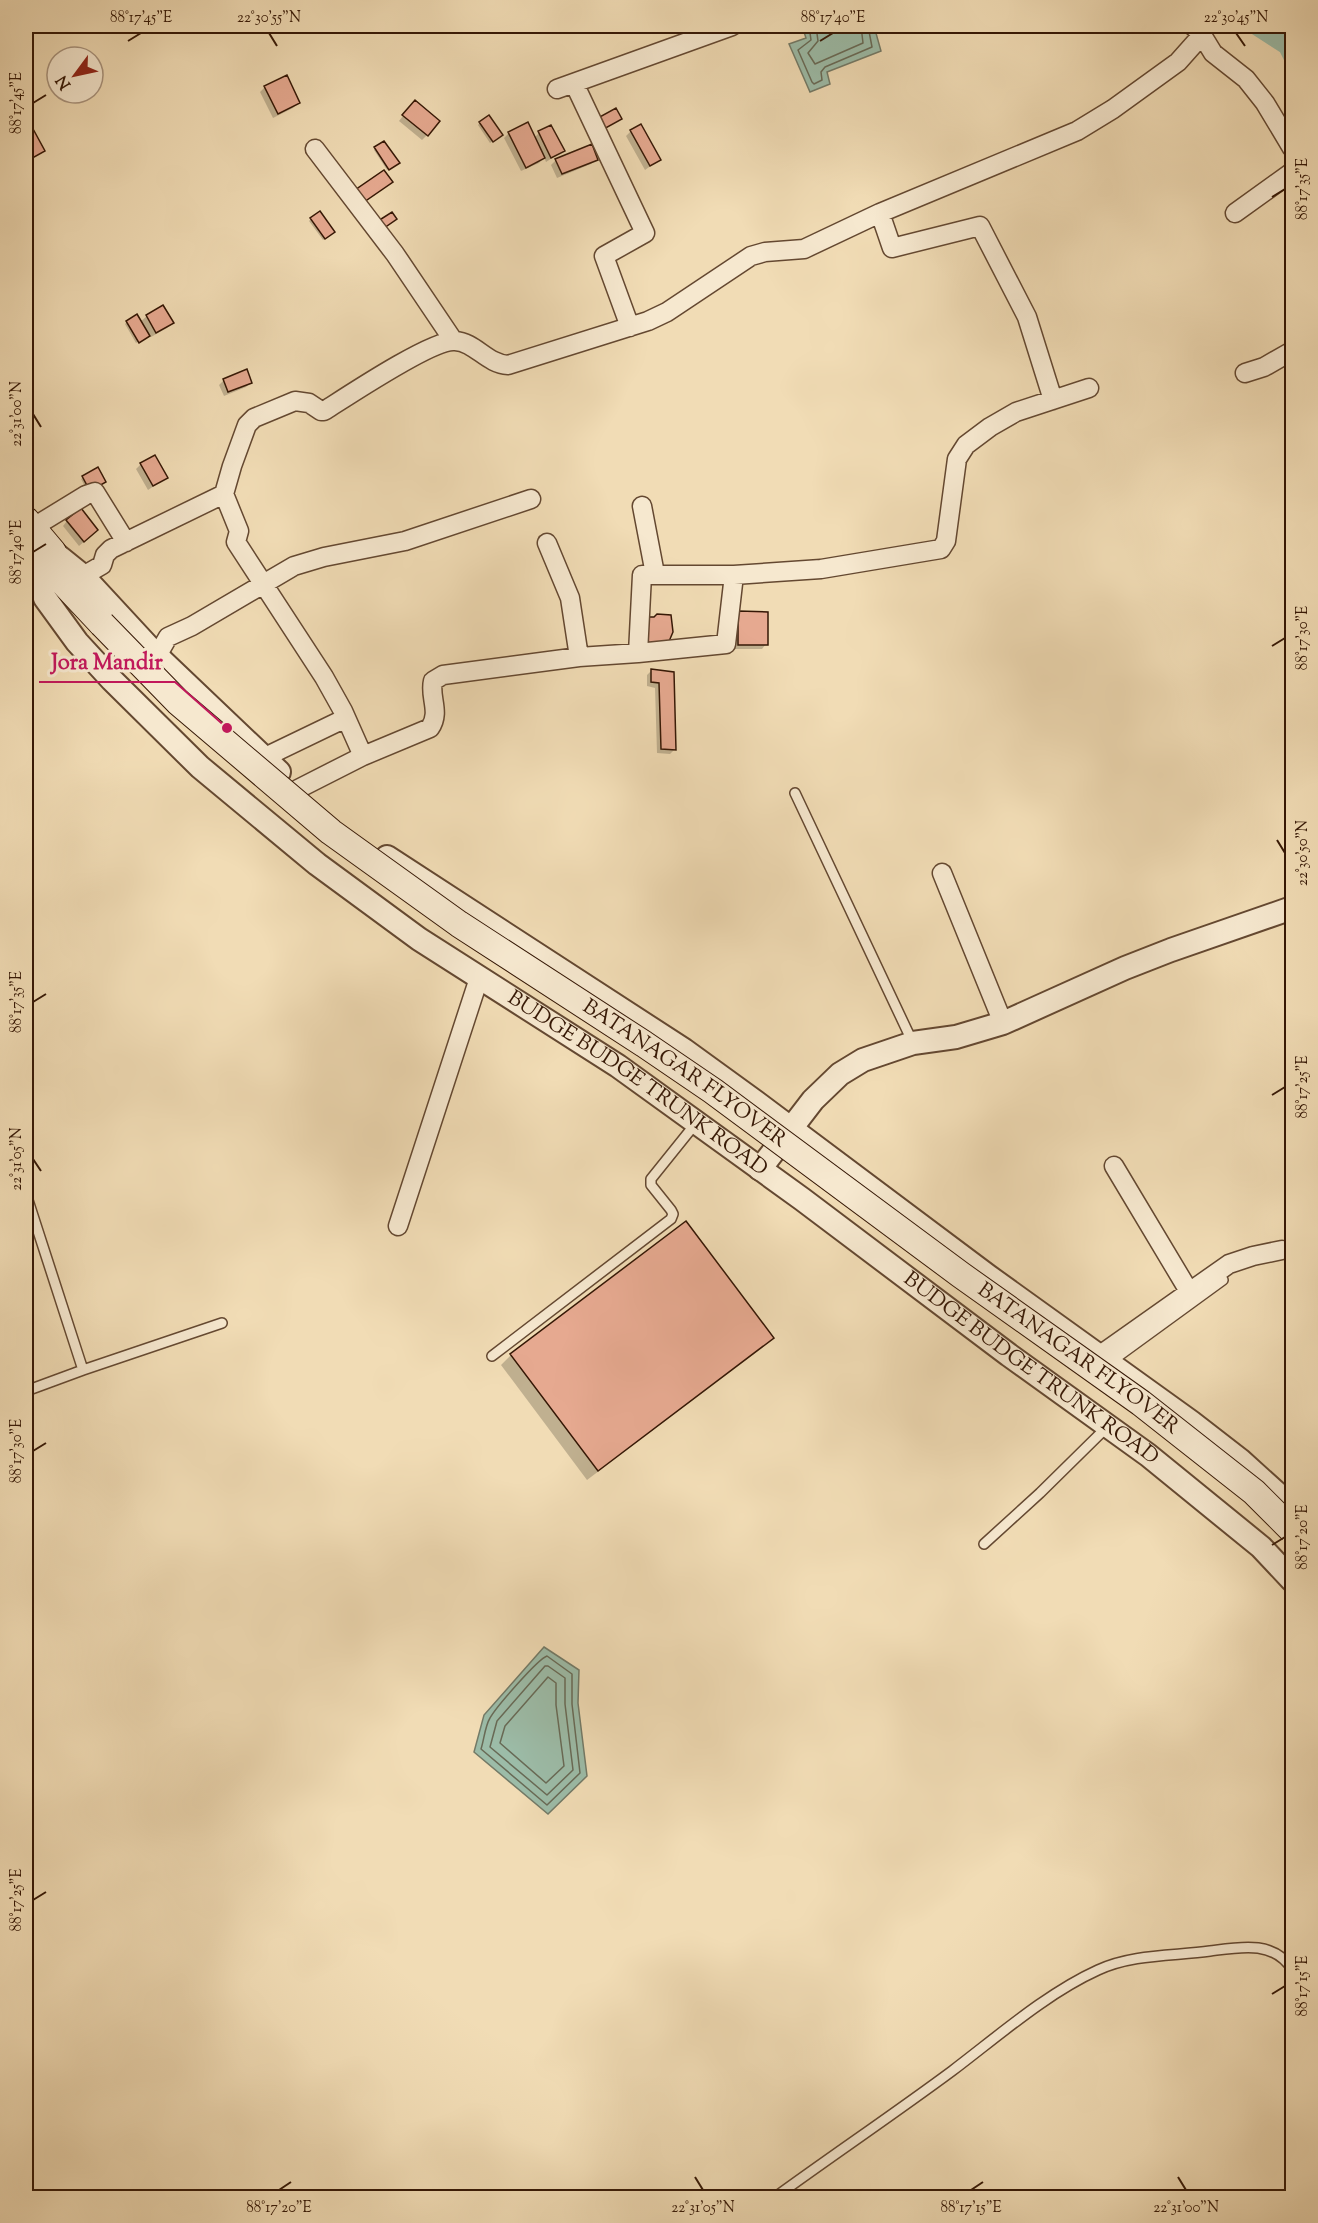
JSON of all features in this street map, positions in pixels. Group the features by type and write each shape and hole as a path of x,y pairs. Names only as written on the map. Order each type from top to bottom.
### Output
{"main road":[{"name":"BATANAGAR FLYOVER","path":"33,538 93,616 178,702 331,832 459,924 645,1044 713,1091 961,1275 1141,1403 1254,1492 1293,1530"}],"street":[{"path":"557,89 732,26"},
{"path":"363,756 324,677 237,545 238,526 224,494 242,434 254,418 295,401 309,403 324,411 412,357 444,342 453,340 464,342 499,365 508,366 648,321 679,307 751,256 765,252 804,249 880,213 1077,131 1113,109 1178,62 1198,30 1213,53 1246,79 1265,103 1293,148"},
{"path":"574,83 645,233 604,256 630,327"},
{"path":"315,149 395,254 453,340"},
{"path":"1235,213 1293,172"},
{"path":"880,213 892,248 980,226 1027,318 1053,400"},
{"path":"1245,373 1264,367 1293,351"},
{"path":"638,653 642,575 734,575 838,567 941,549 946,541 957,459 966,445 990,427 1016,412 1089,388"},
{"path":"126,542 95,492 86,495 33,538 83,576 157,657 263,758 347,828 404,869 684,1050 1240,1460 1293,1507"},
{"path":"83,576 102,565 108,551 224,494"},
{"path":"157,657 168,637 294,566 405,541 531,498"},
{"path":"642,506 656,574"},
{"name":"BUDGE BUDGE TRUNK ROAD","path":"33,538 45,598 56,615 105,672 200,767 317,864 419,939 618,1066 760,1169 1108,1426 1204,1500 1261,1547 1293,1580"},
{"path":"548,543 570,598 579,657"},
{"path":"298,789 363,756 430,728 435,722 436,713 432,686 433,681 438,677 579,657 726,644 734,575"},
{"path":"263,758 346,718"},
{"path":"942,873 979,958 1003,1023"},
{"path":"760,1169 813,1100 840,1074 863,1060 913,1043 956,1037 1003,1023 1125,968 1293,908"},
{"path":"398,1226 479,978"},
{"path":"1114,1166 1190,1293"},
{"path":"1105,1359 1229,1264 1281,1250"}],"lane":[{"path":"795,793 913,1043"},
{"path":"492,1356 670,1219 673,1214 651,1185 651,1179 696,1123"},
{"path":"26,1194 83,1370"},
{"path":"1105,1359 1223,1280"},
{"path":"26,1391 222,1323"},
{"path":"984,1544 1108,1426"},
{"path":"774,2198 1065,1988 1099,1969 1133,1960 1258,1946 1274,1952 1286,1960 1293,1969"}],"water":[{"path":"802,26 874,26 881,51 827,72 830,84 810,92 789,44 806,38"},
{"path":"544,1647 579,1670 578,1703 587,1776 548,1814 474,1752 484,1715"}],"building":[{"path":"287,75 300,103 278,114 264,86"},
{"path":"415,100 440,121 428,136 402,115"},
{"path":"616,108 622,119 602,130 596,119"},
{"path":"489,115 503,135 493,142 479,122"},
{"path":"528,122 545,158 526,168 508,132"},
{"path":"641,124 661,160 650,166 630,130"},
{"path":"551,125 565,151 551,158 538,131"},
{"path":"32,127 45,151 27,161 26,131"},
{"path":"384,141 400,163 389,170 374,147"},
{"path":"592,144 598,160 562,174 555,159"},
{"path":"384,170 393,182 364,202 355,190"},
{"path":"320,211 335,232 325,239 310,218"},
{"path":"392,212 397,219 384,228 378,221"},
{"path":"163,305 174,323 156,333 146,315"},
{"path":"137,314 150,336 139,343 126,321"},
{"path":"247,369 252,383 228,392 223,379"},
{"path":"155,455 168,478 153,486 140,463"},
{"path":"98,467 106,482 90,491 82,476"},
{"path":"81,508 98,530 84,542 66,520"},
{"path":"738,611 768,612 768,645 738,645"},
{"path":"657,614 671,615 673,632 667,646 643,648 643,617 654,617"},
{"path":"651,669 674,672 676,750 661,749 659,683 651,682"},
{"path":"686,1221 774,1338 598,1471 510,1354"}],"waterway":[{"path":"1256,26 1287,46 1292,56"}],"place":[{"name":"Jora Mandir","path":"227,728"}]}
